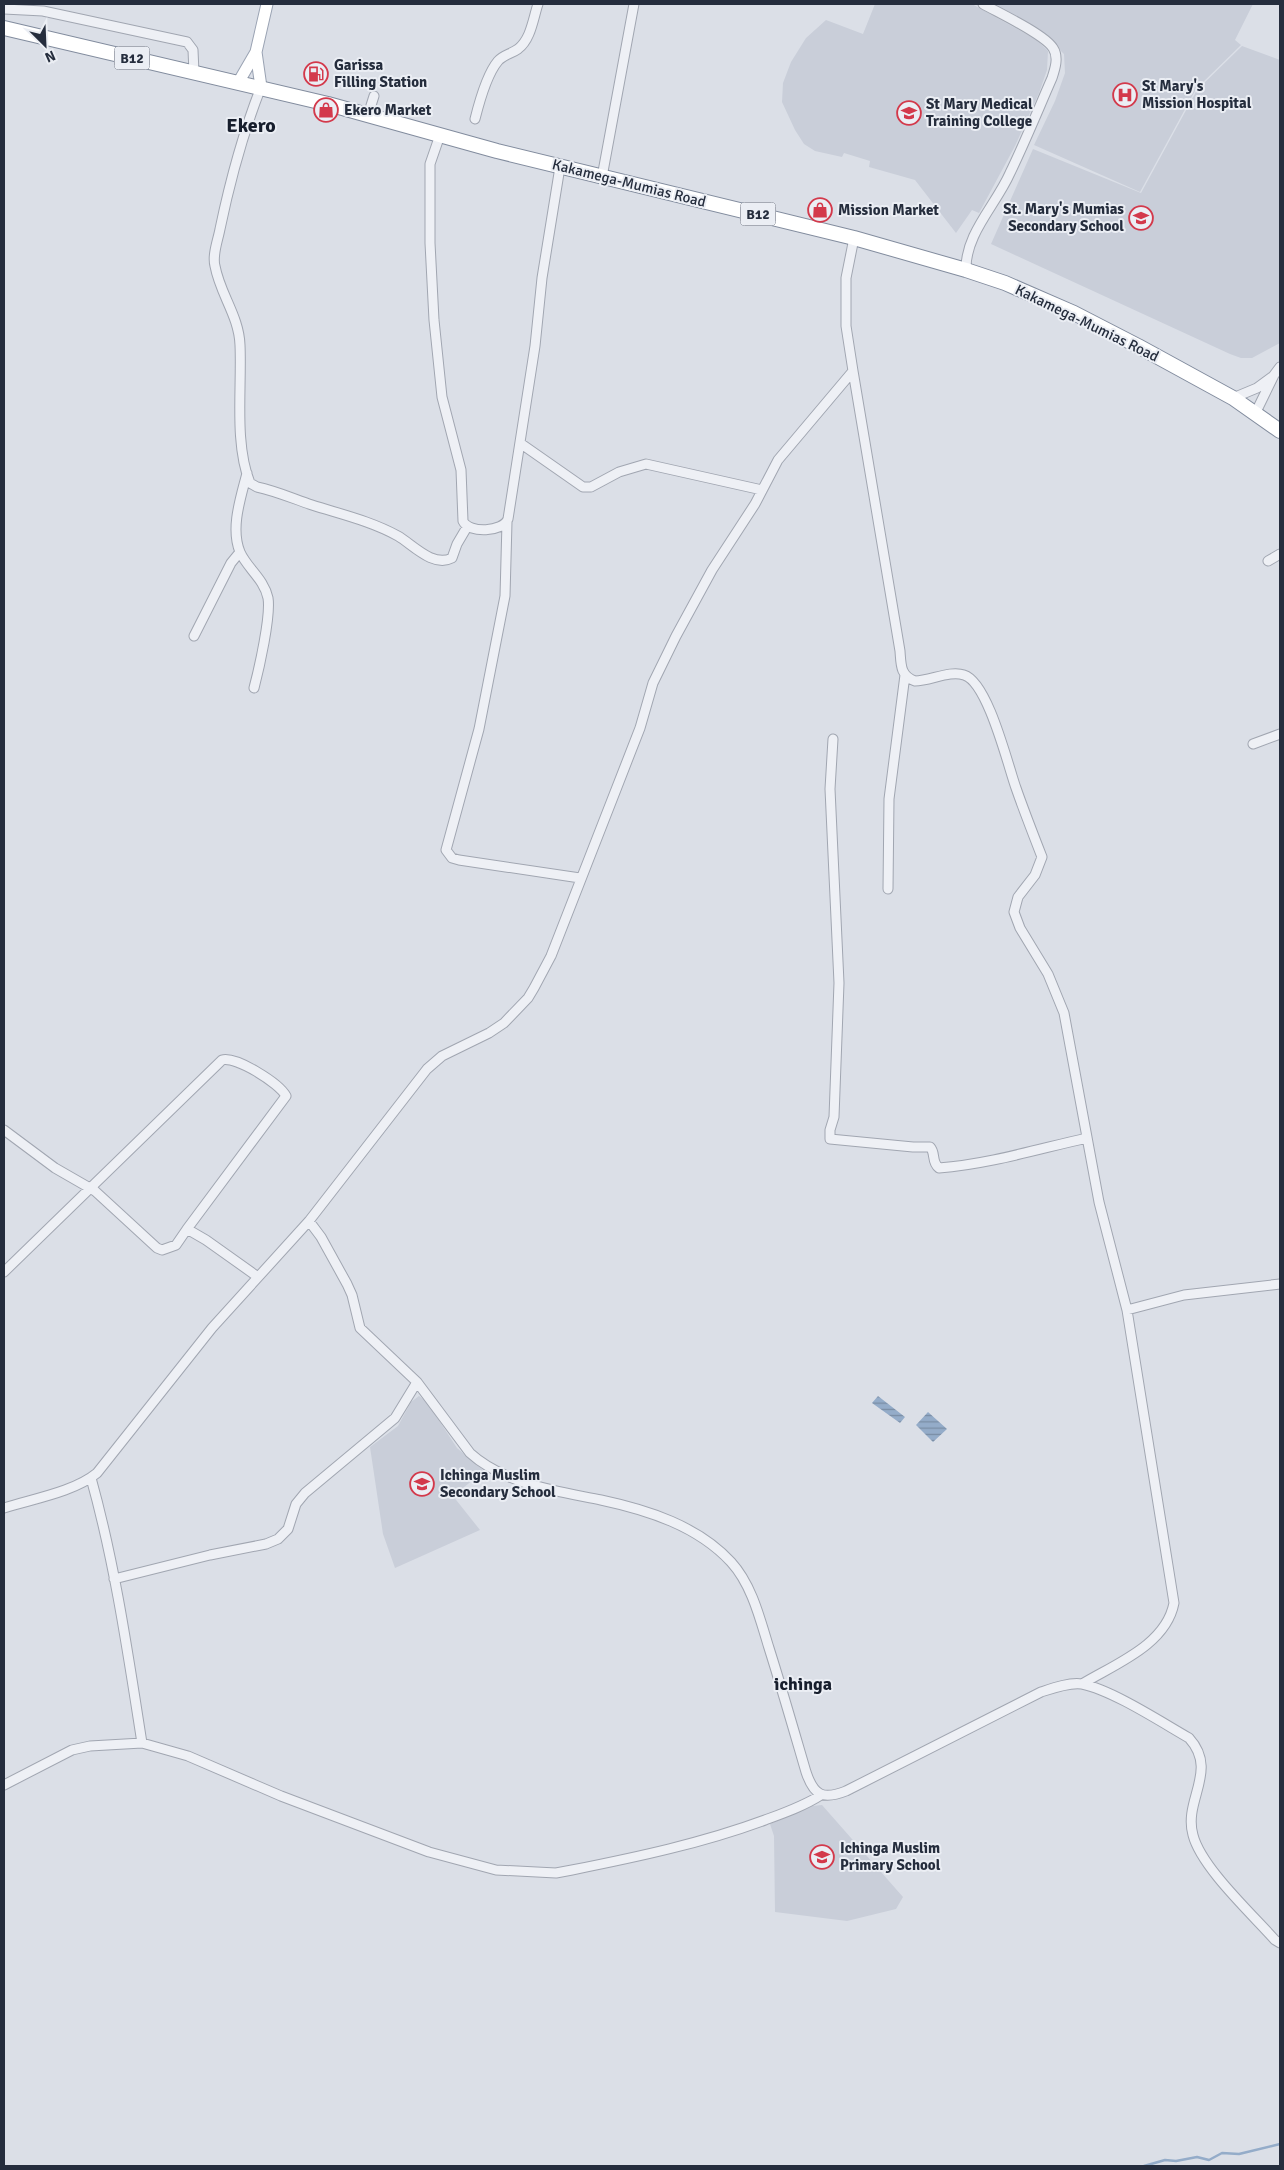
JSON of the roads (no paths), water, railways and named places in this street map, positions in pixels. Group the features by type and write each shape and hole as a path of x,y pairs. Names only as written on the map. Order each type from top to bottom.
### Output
{"highway":[{"name":"Kakamega-Mumias Road","path":"4,28 262,87 602,177 854,238 966,270 1005,283 1074,313 1233,398"},
{"name":"B12","path":"1233,398 1256,412 1280,431"}],"main road":[{"path":"238,83 256,52 267,4"},
{"path":"256,52 262,87"}],"street":[{"path":"475,119 480,100 495,66 499,60 519,48 525,41 530,33 538,4"},
{"path":"602,177 634,4"},
{"path":"966,270 968,250 979,225 1010,175 1052,78 1056,62 1054,48 1044,38 983,4"},
{"path":"4,11 43,11 187,42 193,50 194,72"},
{"path":"262,87 251,112 236,164 214,265 235,317 239,334 240,429 248,478 254,486 361,520 398,536 432,558 445,560 452,558 466,527"},
{"path":"368,115 374,96"},
{"path":"440,135 430,164 430,243 434,320 442,397 461,470 463,521 466,527 472,529 497,528 507,522"},
{"path":"560,166 542,278 535,346 507,522 505,596 479,729 446,850 452,858 459,860 580,878"},
{"path":"4,1785 72,1750 90,1746 142,1743 188,1756 281,1796 429,1852 496,1870 556,1873 711,1838 788,1811 821,1795 833,1796 846,1792 1041,1692 1062,1686 1082,1684 1153,1639 1168,1620 1174,1603 1127,1310 1099,1202 1061,1002 1048,974 1020,928 1014,912 1018,898 1036,875 1042,857 1016,790 997,728 974,681 967,676 952,674 915,681 902,671 846,326 846,278 854,238"},
{"path":"1256,412 1274,375 1280,367"},
{"path":"4,1508 57,1492 91,1478 212,1328 310,1220 427,1069 442,1056 497,1028 528,998 551,956 640,728 654,683 676,636 712,570 730,545 778,460 853,371"},
{"path":"1233,398 1257,388 1274,375"},
{"path":"520,443 583,487 591,487 619,472 646,464 762,490"},
{"path":"248,470 238,508 236,525 240,552 264,587 269,606 254,688"},
{"path":"194,636 231,563 240,552"},
{"path":"1268,561 1280,554"},
{"path":"888,888 889,799 905,675"},
{"path":"1253,744 1280,734"},
{"path":"833,739 830,789 839,983 834,1116 830,1130 830,1139 913,1148 930,1147 933,1151 934,1163 939,1168 998,1160 1087,1138"},
{"path":"4,1130 56,1168 90,1188 157,1248 168,1249 176,1245 286,1096 280,1088 233,1059 222,1060 90,1188 4,1272"},
{"path":"310,1220 347,1284 352,1295 360,1328 417,1382 470,1453 480,1462 526,1482 602,1500 684,1525 702,1536 731,1562 749,1589 765,1634 806,1772 812,1786 821,1795"},
{"path":"187,1229 206,1240 258,1277"},
{"path":"1127,1310 1184,1295 1280,1284"},
{"path":"114,1579 210,1555 266,1544 278,1539 288,1529 296,1504 305,1493 395,1418 417,1382"},
{"path":"91,1478 100,1510 114,1579 142,1743"},
{"path":"1082,1684 1130,1706 1189,1738 1196,1745 1202,1764 1201,1777 1191,1812 1190,1825 1196,1845 1211,1869 1275,1940 1280,1943"}],"water":[{"path":"878,1396 905,1417 900,1423 872,1403"},
{"path":"928,1412 947,1429 933,1442 916,1425"}],"waterway":[{"path":"1144,2166 1165,2160 1176,2161 1197,2157 1209,2160 1222,2153 1239,2154 1280,2144"}],"place":[{"name":"Garissa Filling Station","path":"316,74"},
{"name":"St Mary's Mission Hospital","path":"1125,95"},
{"name":"Ekero Market","path":"326,110"},
{"name":"St Mary Medical Training College","path":"909,113"},
{"name":"Mission Market","path":"820,210"},
{"name":"St. Mary's Mumias Secondary School","path":"1141,218"},
{"name":"Ichinga Muslim Secondary School","path":"422,1484"},
{"name":"Ichinga Muslim Primary School","path":"822,1857"}],"district":[{"name":"Ekero","path":"251,125"},
{"name":"ichinga","path":"803,1684"}]}
